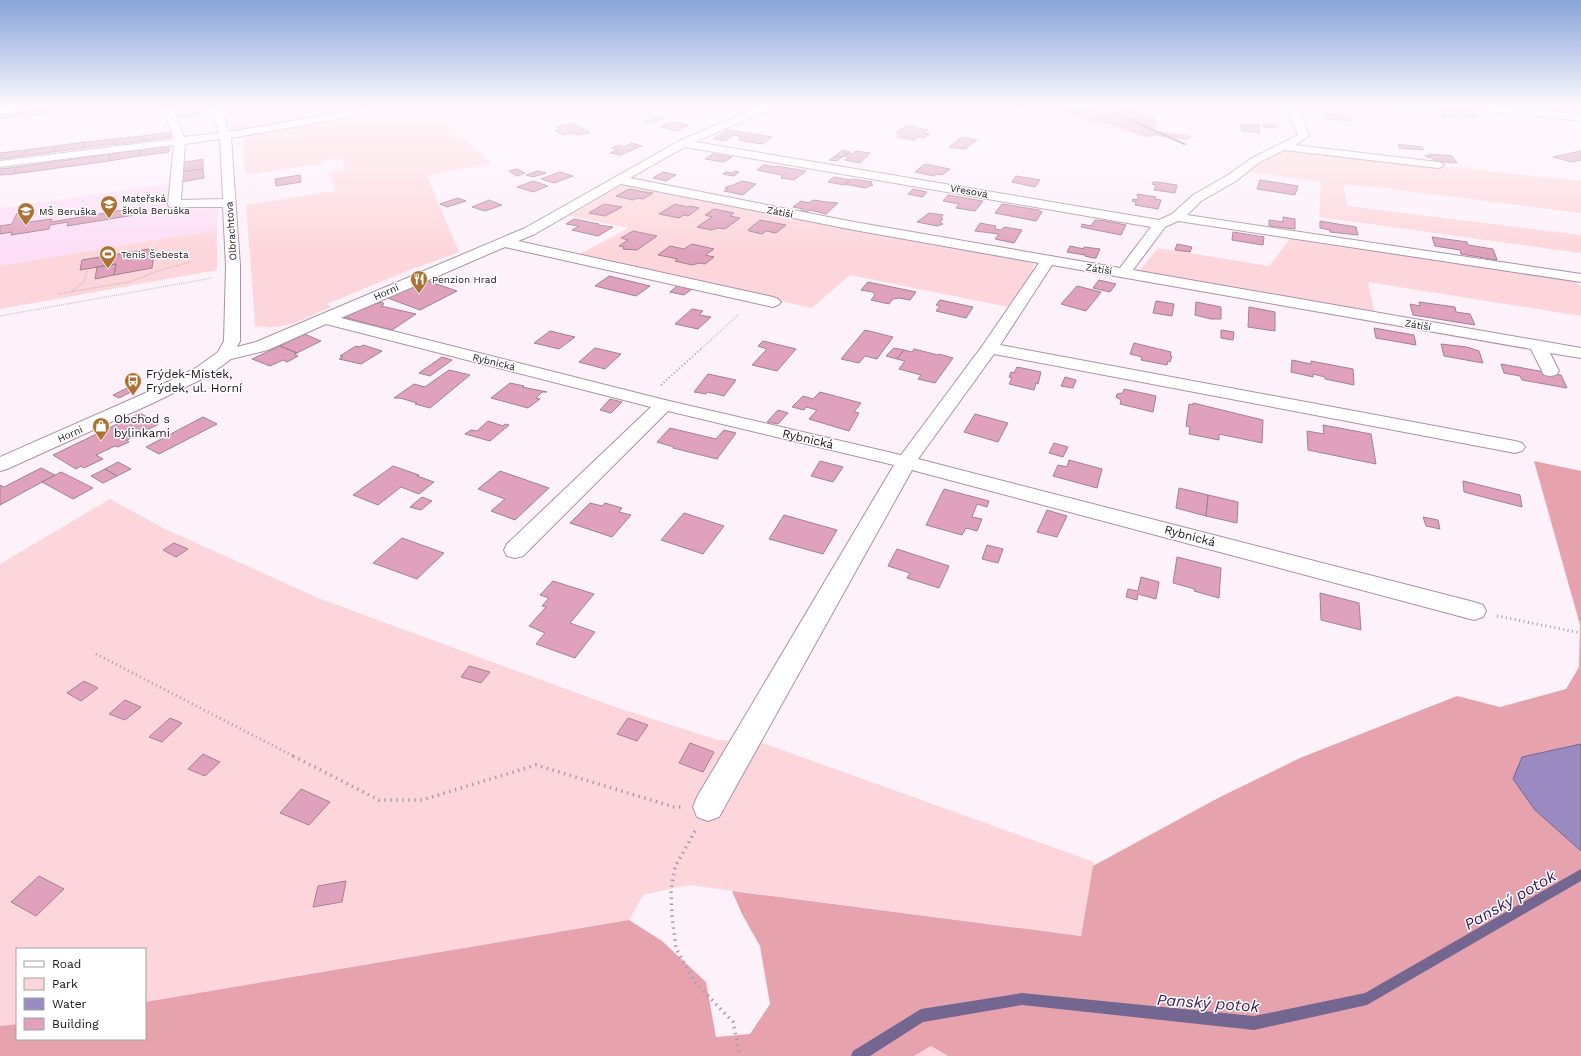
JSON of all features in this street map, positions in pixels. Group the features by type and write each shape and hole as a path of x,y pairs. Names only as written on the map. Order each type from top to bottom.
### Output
{"street":[{"path":"0,164 58,156"},
{"path":"178,156 174,204 229,203"},
{"name":"Olbrachtova","path":"225,355 232,341 233,325 233,266 226,156"},
{"name":"Horní","path":"0,465 147,399 202,372 225,355 262,346 530,231 660,156"},
{"name":"Vřesová","path":"761,156 1160,224"},
{"path":"1123,274 1160,224 1177,217 1197,198 1232,178 1262,156"},
{"path":"1363,156 1438,165"},
{"name":"Zátiší","path":"619,180 854,226 1047,261 1581,353"},
{"path":"1177,217 1581,278"},
{"path":"503,242 773,302"},
{"path":"708,807 906,462 990,348 1047,261"},
{"name":"Rybnická","path":"325,319 654,403 906,462 1474,611"},
{"path":"1538,346 1550,371"},
{"path":"990,348 1514,447"},
{"path":"515,550 654,403"}],"path":[{"path":"58,294 129,282 158,271 190,262"},
{"path":"72,292 84,282 87,271"},
{"path":"0,316 212,278"},
{"path":"654,403 756,298"},
{"path":"1474,611 1581,633"},
{"path":"96,654 379,800 422,800 536,765 674,807 708,807 675,867 672,889 672,916 676,948 694,981 733,1022 740,1056"}],"shaded area":[{"name":"Mateřská škola Beruška","path":"168,184 168,207 218,208 217,230 0,266 0,208"},
{"path":"1534,461 1581,471 1581,744 1569,747 1535,810 1581,851 1581,1056 948,1056 931,1046 914,1056 0,1056 0,1026 16,1024 16,1040 146,1040 146,1002 629,920 662,941 706,982 716,1037 750,1034 770,1004 760,946 742,914 732,891 1081,936 1093,866 1220,797 1300,758 1457,696 1500,707 1566,689 1579,667 1580,625"}],"green space":[{"path":"244,156 485,156 491,163 427,176 459,252 407,271 327,304 331,307 303,320 276,327 255,326 252,282 256,281 252,281 246,205 336,191 329,173 346,170 341,157 324,160 318,164 252,174 245,173"},
{"path":"1272,156 1347,156 1581,181 1581,213 1368,186 1344,185 1347,206 1581,235 1581,253 1319,217 1321,182 1250,172"},
{"path":"624,183 1024,260 1033,264 1033,273 1013,308 850,275 812,308 576,256 629,228 570,216"},
{"name":"Tenis Šebesta","path":"217,230 217,270 0,309 0,266"},
{"path":"1292,236 1568,278 1581,286 1581,316 1368,282 1375,314 1137,274 1158,248 1269,266"},
{"path":"110,499 163,528 318,598 615,707 718,740 757,741 1094,862 1081,936 688,885 643,895 629,920 146,1002 146,948 16,948 16,1024 0,1026 0,564"},
{"path":"931,1046 948,1056 914,1056"}],"water":[{"path":"1581,744 1581,851 1535,810 1513,779 1522,757"}],"building":[{"path":"0,156 21,156 0,159"},
{"path":"94,156 110,156 109,161 13,174 17,167"},
{"path":"110,156 137,156 109,161"},
{"path":"709,156 732,157 724,162 705,159"},
{"path":"835,156 842,157 837,161 829,160"},
{"path":"845,156 867,156 860,163 845,160 849,157"},
{"path":"1452,156 1457,163 1434,161 1432,158 1426,157"},
{"path":"1581,156 1581,160 1572,162 1553,157"},
{"path":"203,159 203,169 181,172 181,163"},
{"path":"925,164 950,169 942,175 937,174 934,176 915,172"},
{"path":"764,165 806,171 794,180 781,178 781,175 757,170"},
{"path":"17,167 13,174 0,175 0,169"},
{"path":"203,169 204,178 181,182 181,172"},
{"path":"517,169 525,173 517,176 509,171"},
{"path":"538,171 546,173 533,177 526,175"},
{"path":"735,171 739,172 734,176 723,174 726,172 732,173"},
{"path":"560,172 573,176 554,183 541,179"},
{"path":"663,172 676,175 666,181 653,178"},
{"path":"300,175 301,182 276,186 275,179"},
{"path":"1016,176 1040,180 1035,187 1012,182"},
{"path":"834,177 850,180 844,185 828,182"},
{"path":"852,179 872,182 871,184 873,185 865,188 845,184"},
{"path":"1260,180 1298,186 1295,195 1257,189"},
{"path":"533,181 548,186 533,192 517,187"},
{"path":"742,181 756,184 743,195 724,191 728,189 725,188 728,186"},
{"path":"1153,182 1177,185 1175,193 1154,190 1156,185 1152,184"},
{"path":"629,189 653,193 643,199 637,198 633,200 616,196"},
{"path":"913,189 927,192 923,197 908,194"},
{"path":"1137,194 1156,197 1155,199 1161,200 1158,209 1135,205 1136,202 1132,201 1133,199 1137,200 1139,196 1137,196"},
{"path":"948,195 983,201 975,211 956,208 959,204 943,201"},
{"path":"458,198 466,201 447,207 440,204"},
{"path":"489,200 502,205 485,211 472,207"},
{"path":"813,200 838,203 826,214 810,210 807,212 800,211 803,209 793,207 801,201 809,203"},
{"path":"604,204 622,207 605,216 589,213"},
{"path":"675,204 699,208 688,216 684,215 679,218 659,214"},
{"path":"1002,204 1039,210 1042,212 1036,221 995,213"},
{"path":"135,208 134,215 67,226 68,222 50,225 49,229 11,235 12,232 0,234 0,226 12,224 17,213 33,211 29,222 52,219 51,222"},
{"path":"714,209 734,213 730,216 740,218 725,229 718,228 711,230 697,227 712,217 705,215"},
{"path":"929,213 943,215 941,218 943,219 940,222 943,224 937,226 917,222"},
{"path":"1283,217 1295,219 1295,229 1269,226 1269,220 1283,222"},
{"path":"574,219 613,227 598,236 572,230 579,226 566,224"},
{"path":"760,220 786,225 776,233 766,231 762,234 748,230"},
{"path":"1095,220 1126,225 1121,235 1081,227 1082,224 1091,226"},
{"path":"1320,221 1356,227 1358,235 1330,232 1330,230 1320,228"},
{"path":"980,223 996,226 995,229 1001,230 1004,227 1022,230 1014,243 995,239 999,234 975,231"},
{"path":"633,231 657,236 637,250 623,249 624,247 619,246 628,240 621,238"},
{"path":"1233,232 1264,237 1263,245 1232,240"},
{"path":"1432,237 1467,242 1468,245 1493,249 1497,260 1461,254 1460,250 1435,246"},
{"path":"692,244 714,249 705,255 714,257 705,264 699,263 692,265 675,261 678,259 658,255 670,246 684,249"},
{"path":"1177,244 1192,247 1190,252 1175,250"},
{"path":"1070,246 1084,249 1084,247 1100,249 1096,258 1093,258 1067,252"},
{"path":"155,248 152,268 114,275 116,264 80,270 82,260"},
{"path":"116,264 114,275 95,279 97,267"},
{"path":"609,276 650,286 636,296 595,286"},
{"path":"422,279 457,291 420,310 385,297"},
{"path":"1099,280 1116,284 1110,292 1093,288"},
{"path":"868,282 916,292 910,300 899,298 893,299 889,304 871,300 875,295 873,292 861,290"},
{"path":"678,285 692,289 684,295 670,292"},
{"path":"1077,286 1101,292 1086,311 1061,304"},
{"path":"940,300 973,307 966,318 936,311 940,306 936,305"},
{"path":"1156,301 1174,304 1172,316 1153,313"},
{"path":"371,302 375,304 382,302 384,304 381,306 416,314 392,330 343,317 344,315"},
{"path":"1196,302 1221,307 1221,319 1211,319 1195,315"},
{"path":"1419,302 1455,307 1456,312 1470,314 1475,325 1413,315 1410,304 1420,306"},
{"path":"1249,307 1275,312 1275,331 1248,327"},
{"path":"692,309 703,311 699,315 711,317 698,329 675,324"},
{"path":"1374,328 1414,335 1416,345 1376,338"},
{"path":"865,330 893,337 877,359 865,356 859,363 841,359"},
{"path":"1221,330 1234,332 1233,340 1221,338"},
{"path":"550,331 575,337 559,349 534,343"},
{"path":"304,334 321,341 297,353 280,346"},
{"path":"763,341 796,349 777,371 752,365 767,349 758,346"},
{"path":"1134,343 1171,352 1170,356 1172,356 1170,362 1168,361 1167,365 1141,360 1142,357 1130,354"},
{"path":"1441,344 1467,347 1479,351 1483,363 1444,356"},
{"path":"363,345 382,351 361,364 339,359 343,357 340,356 356,346 360,347"},
{"path":"280,346 297,353 294,354 298,356 287,362 283,360 270,366 252,359"},
{"path":"595,348 621,354 605,369 579,362"},
{"path":"894,348 904,350 897,359 886,356"},
{"path":"914,349 953,358 935,383 918,379 921,375 899,369 905,361 897,359 904,350 912,352"},
{"path":"442,357 452,360 430,376 419,373"},
{"path":"1292,360 1311,364 1311,361 1353,369 1354,385 1325,379 1325,377 1313,374 1313,377 1291,372"},
{"path":"1501,364 1561,375 1567,388 1522,380 1520,376 1504,373"},
{"path":"1017,367 1041,372 1038,384 1036,383 1034,390 1009,384 1012,378 1009,377 1011,372 1014,373"},
{"path":"449,370 470,375 430,408 400,398 394,398 414,384 425,387"},
{"path":"708,374 736,380 724,396 708,392 706,394 694,392"},
{"path":"1065,377 1076,380 1073,388 1061,386"},
{"path":"510,383 547,392 542,392 536,398 540,399 528,408 491,398"},
{"path":"133,385 139,388 119,398 113,395"},
{"path":"1124,389 1156,396 1153,412 1120,404 1121,400 1116,397 1117,394 1123,393"},
{"path":"820,392 861,403 854,412 859,413 849,431 809,419 817,410 806,407 804,410 792,407 803,396 813,399"},
{"path":"610,399 622,402 611,413 600,410"},
{"path":"1193,403 1263,420 1262,443 1219,434 1219,440 1189,434 1190,427 1186,426 1189,404 1193,405"},
{"path":"778,410 788,413 778,424 767,422"},
{"path":"140,413 159,424 127,440 129,442 118,447 115,446 96,455 103,459 84,468 81,466 76,469 53,455"},
{"path":"975,414 1008,423 998,442 964,432"},
{"path":"203,417 217,424 159,454 146,447"},
{"path":"488,421 503,426 505,424 509,425 490,441 465,434 471,430 477,431"},
{"path":"1323,425 1371,434 1376,464 1308,450 1307,431 1324,434"},
{"path":"670,428 716,439 724,430 736,433 717,459 673,448 674,447 657,442"},
{"path":"1054,443 1068,447 1063,457 1049,453"},
{"path":"1069,460 1102,469 1097,488 1053,476 1058,465 1067,467"},
{"path":"820,461 843,467 833,482 811,476"},
{"path":"118,462 131,469 117,476 105,469"},
{"path":"393,466 434,482 419,494 401,487 378,505 353,495"},
{"path":"41,468 55,475 0,505 0,485 4,487"},
{"path":"105,469 117,476 103,483 91,476"},
{"path":"500,471 549,488 515,520 491,511 505,499 478,489"},
{"path":"61,472 93,488 73,499 42,482"},
{"path":"1463,481 1520,495 1522,507 1464,492"},
{"path":"1179,488 1208,495 1206,516 1176,508"},
{"path":"944,489 989,501 987,507 977,504 972,517 982,519 977,531 966,528 962,535 926,525"},
{"path":"1208,495 1238,502 1237,523 1206,516"},
{"path":"422,497 432,501 421,510 410,507"},
{"path":"590,503 602,506 605,503 622,508 619,512 631,515 612,537 570,523"},
{"path":"1047,510 1067,516 1057,537 1037,532"},
{"path":"684,513 724,526 703,554 661,540"},
{"path":"784,515 837,530 823,554 769,539"},
{"path":"1423,517 1438,520 1440,529 1426,526"},
{"path":"402,538 444,553 417,579 373,563"},
{"path":"174,543 188,549 176,557 163,550"},
{"path":"987,545 1003,549 998,563 982,559"},
{"path":"897,549 949,566 939,588 907,578 910,573 888,566"},
{"path":"1177,557 1221,568 1219,598 1173,583"},
{"path":"1141,577 1159,582 1156,599 1138,594 1137,600 1126,597 1128,589 1138,591"},
{"path":"553,581 594,594 570,623 595,632 575,658 536,644 545,633 529,626 546,607 542,606 549,598 540,595"},
{"path":"1320,593 1359,603 1361,630 1321,620"},
{"path":"469,666 490,672 481,683 461,677"},
{"path":"84,681 98,688 81,701 67,693"},
{"path":"125,700 141,707 125,720 109,714"},
{"path":"170,718 182,723 162,742 149,737"},
{"path":"628,718 648,725 637,741 617,734"},
{"path":"690,743 714,752 703,772 679,763"},
{"path":"203,754 220,762 205,776 188,769"},
{"path":"301,789 330,802 309,825 280,813"},
{"path":"39,876 64,889 36,916 11,902"},
{"path":"346,881 342,902 313,907 318,886"}],"waterway":[{"name":"Panský potok","path":"858,1056 921,1016 1022,999 1254,1023 1367,999 1581,875"}],"place":[{"name":"Mateřská škola Beruška","path":"109,219"},
{"name":"MŠ Beruška","path":"26,226"},
{"name":"Tenis Šebesta","path":"108,269"},
{"name":"Penzion Hrad","path":"419,294"},
{"name":"Frýdek-Místek, Frýdek, ul. Horní","path":"133,396"},
{"name":"Obchod s bylinkami","path":"101,441"}]}
